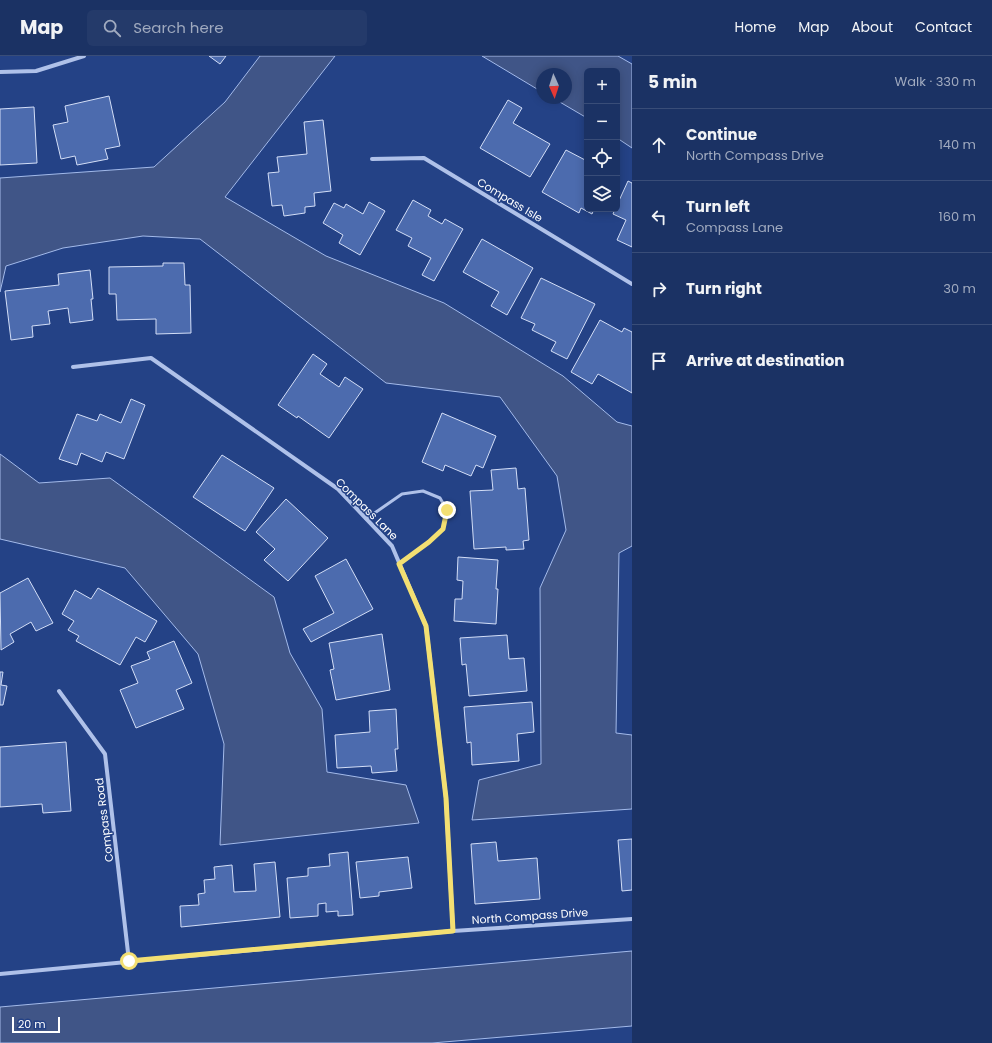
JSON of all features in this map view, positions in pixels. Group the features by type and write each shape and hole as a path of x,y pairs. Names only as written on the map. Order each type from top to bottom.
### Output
{"street":[{"path":"0,72 36,71 84,56"},
{"name":"Compass Isle","path":"372,159 424,158 632,284"},
{"name":"Compass Lane","path":"73,367 151,358 338,489 392,546 426,626 446,798 453,931"},
{"name":"Compass Road","path":"60,691 105,754 129,961"},
{"name":"North Compass Drive","path":"0,974 453,931 632,919"}],"lane":[{"path":"366,518 402,494 423,491 440,498 447,510 443,529 429,542 399,564"}],"water":[{"path":"260,56 335,56 225,197 326,256 444,303 563,376 617,422 632,426 632,546 619,553 616,733 632,735 632,809 472,820 479,780 541,764 540,588 566,530 557,476 500,397 386,383 200,239 143,236 63,248 6,266 0,292 0,178 154,167 225,102"},
{"path":"482,56 618,56 632,64 632,148 620,140 620,68 584,68 584,116 563,104 572,104 572,68 536,68 536,88"},
{"path":"0,454 39,483 110,478 274,597 290,653 322,709 327,772 406,785 419,823 220,845 224,744 198,654 125,568 0,539"},
{"path":"632,951 632,1026 432,1043 0,1043 0,1007"}],"building":[{"path":"209,56 226,56 220,64"},
{"path":"109,96 120,146 105,149 108,159 77,165 75,156 61,159 53,125 68,122 65,106"},
{"path":"508,100 522,108 513,123 550,144 530,177 480,148"},
{"path":"34,107 37,163 0,165 0,109"},
{"path":"323,120 331,191 314,193 315,206 305,207 305,213 284,216 282,205 272,206 268,173 279,172 277,157 307,154 304,122"},
{"path":"566,150 584,159 584,210 581,208 579,213 542,192"},
{"path":"628,181 632,183 632,247 617,240 626,220 613,214 614,212 620,212 620,198"},
{"path":"413,200 431,210 428,216 442,224 445,219 463,229 434,281 422,275 431,258 408,246 412,238 396,230"},
{"path":"369,202 385,211 360,255 339,243 343,235 323,223 334,203 344,208 346,204 363,214"},
{"path":"482,239 533,268 507,315 491,306 499,292 463,272"},
{"path":"163,263 184,263 185,285 190,285 191,333 156,334 156,319 117,320 116,294 109,294 109,267 163,266"},
{"path":"90,270 93,299 91,299 93,320 70,323 68,308 48,311 50,324 32,326 33,337 11,340 5,291 59,285 58,274"},
{"path":"541,278 595,304 567,359 551,351 556,342 532,330 535,324 521,318"},
{"path":"600,320 622,332 624,328 632,332 632,393 598,374 592,384 571,372"},
{"path":"313,354 327,364 320,374 339,387 345,377 363,389 329,438 298,416 297,418 278,405"},
{"path":"131,399 145,405 124,459 106,452 102,462 81,453 77,465 59,459 77,414 97,421 100,414 121,423"},
{"path":"442,413 496,436 483,468 476,465 471,476 445,465 443,471 422,462"},
{"path":"222,455 274,488 245,531 193,497"},
{"path":"516,468 518,489 525,488 529,540 523,541 524,549 506,550 506,547 474,549 470,491 493,490 491,470"},
{"path":"286,499 328,538 288,581 264,560 275,549 256,532"},
{"path":"458,557 498,560 496,624 454,621 455,599 462,599 463,581 457,580"},
{"path":"346,559 373,609 311,642 303,629 334,613 315,576"},
{"path":"28,578 53,623 36,631 31,622 10,634 14,642 1,650 0,593"},
{"path":"98,588 157,621 145,642 136,637 120,665 76,641 79,636 68,630 74,621 62,614 75,590 91,599"},
{"path":"382,634 390,690 336,700 330,670 334,669 329,643"},
{"path":"507,635 509,659 524,658 527,691 469,696 466,664 462,665 460,638"},
{"path":"174,641 192,683 176,690 184,709 136,728 120,690 138,683 131,666 150,659 147,652"},
{"path":"0,672 3,672 1,685 7,686 3,705 0,705"},
{"path":"532,702 534,732 517,734 519,761 472,765 471,742 467,743 464,707"},
{"path":"396,709 398,749 395,749 397,771 372,773 371,766 337,768 335,735 370,732 369,711"},
{"path":"66,742 71,811 43,813 42,804 0,807 0,747"},
{"path":"632,839 632,890 622,891 618,840"},
{"path":"496,842 498,861 537,858 540,899 475,904 471,844"},
{"path":"348,852 353,915 338,916 338,911 326,912 326,903 318,904 318,916 290,918 287,878 308,876 308,868 330,866 329,854"},
{"path":"408,857 412,888 379,892 379,896 360,898 356,862"},
{"path":"275,862 280,917 181,927 180,906 199,905 198,894 205,893 204,880 215,879 214,867 232,865 234,892 256,891 254,864"}],"route":[{"path":"129,961 453,931 446,798 426,626 399,564 429,542 443,529 447,510"}]}
